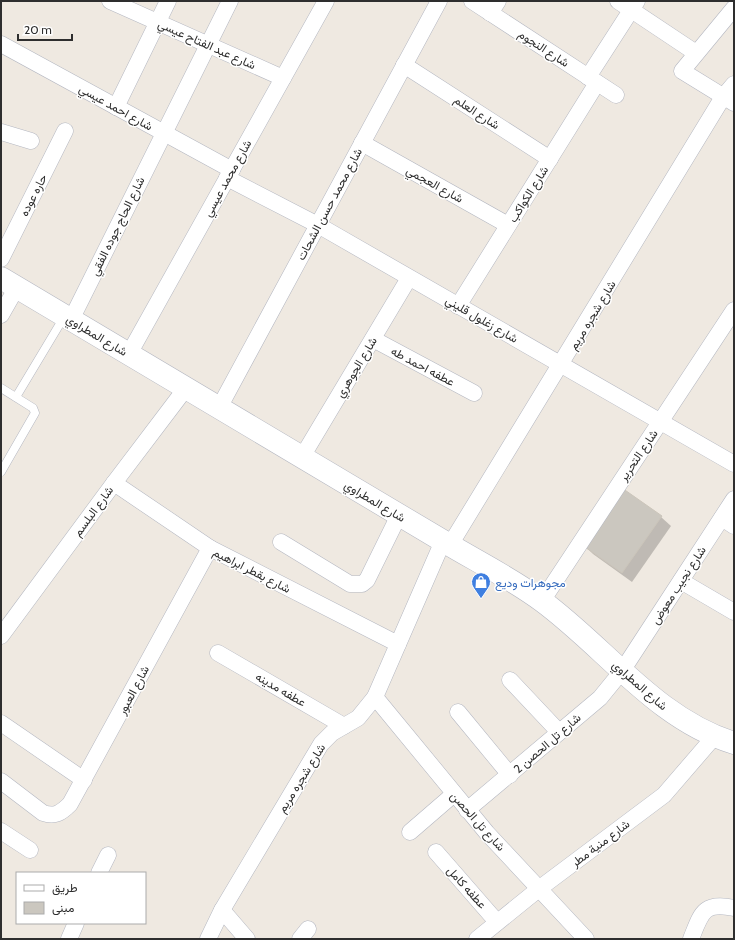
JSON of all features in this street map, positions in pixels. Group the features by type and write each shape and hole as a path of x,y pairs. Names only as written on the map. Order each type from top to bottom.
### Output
{"street":[{"name":"شارع عبد الفتاح عيسي","path":"110,1 283,78"},
{"path":"116,107 168,1"},
{"name":"شارع الحاج جوده الفقي","path":"68,318 164,133 230,1"},
{"name":"شارع محمد عيسي","path":"129,354 326,1"},
{"name":"شارع محمد حسن الشحات","path":"219,408 439,1"},
{"name":"شارع النجوم","path":"472,1 494,7 593,80 616,95"},
{"path":"618,1 634,5 696,53"},
{"name":"شارع الكواكب","path":"458,306 550,159 634,5"},
{"path":"729,100 682,71 734,8"},
{"name":"شارع احمد عيسي","path":"1,44 164,133 230,174"},
{"name":"شارع العلم","path":"404,65 550,159"},
{"name":"شارع شجره مريم","path":"208,939 222,910 321,744 332,733 358,718 375,698 398,644 446,544 729,100 734,84"},
{"name":"حاره عوده","path":"1,259 65,131"},
{"path":"1,132 31,141"},
{"name":"شارع العجمي","path":"362,143 508,225"},
{"name":"شارع زغلول قليني","path":"230,174 734,464"},
{"name":"شارع الجوهري","path":"302,457 409,278"},
{"path":"1,315 9,283"},
{"name":"شارع المطراوي","path":"9,283 446,544 497,571 542,601 584,634 622,671 665,708 724,740"},
{"name":"شارع التحرير","path":"542,601 734,310"},
{"name":"عطفه احمد طه","path":"373,339 474,393"},
{"name":"شارع البلسم","path":"1,636 186,388"},
{"name":"شارع بقطر ابراهيم","path":"114,483 210,548 398,644"},
{"name":"شارع نجيب معوض","path":"622,671 681,581 728,522 734,500"},
{"path":"281,542 350,584 362,584 367,580 399,515"},
{"name":"شارع العبور","path":"1,782 43,813 50,815 58,814 70,804 210,548"},
{"path":"681,581 734,612"},
{"name":"عطفه مدينه","path":"218,653 344,726"},
{"name":"شارع تل الحصن 2","path":"467,810 600,698 622,671"},
{"path":"510,680 559,732"},
{"name":"شارع تل الحصن","path":"375,698 467,810 586,939"},
{"path":"458,712 510,775"},
{"path":"1,723 84,780"},
{"name":"شارع منية مطر","path":"477,939 540,888 664,795 724,740"},
{"path":"410,832 454,794"},
{"path":"1,831 30,850"},
{"name":"عطفه كامل","path":"436,852 497,922"},
{"path":"100,872 108,855"},
{"path":"691,939 704,911 712,906 734,908"},
{"path":"222,910 247,939"},
{"path":"69,939 76,924"}],"lane":[{"path":"16,397 68,318"},
{"path":"1,388 33,408 35,414 1,472"}],"building":[{"path":"622,488 662,516 622,573 582,545"}],"place":[{"name":"مجوهرات وديع","path":"481,599"}]}
